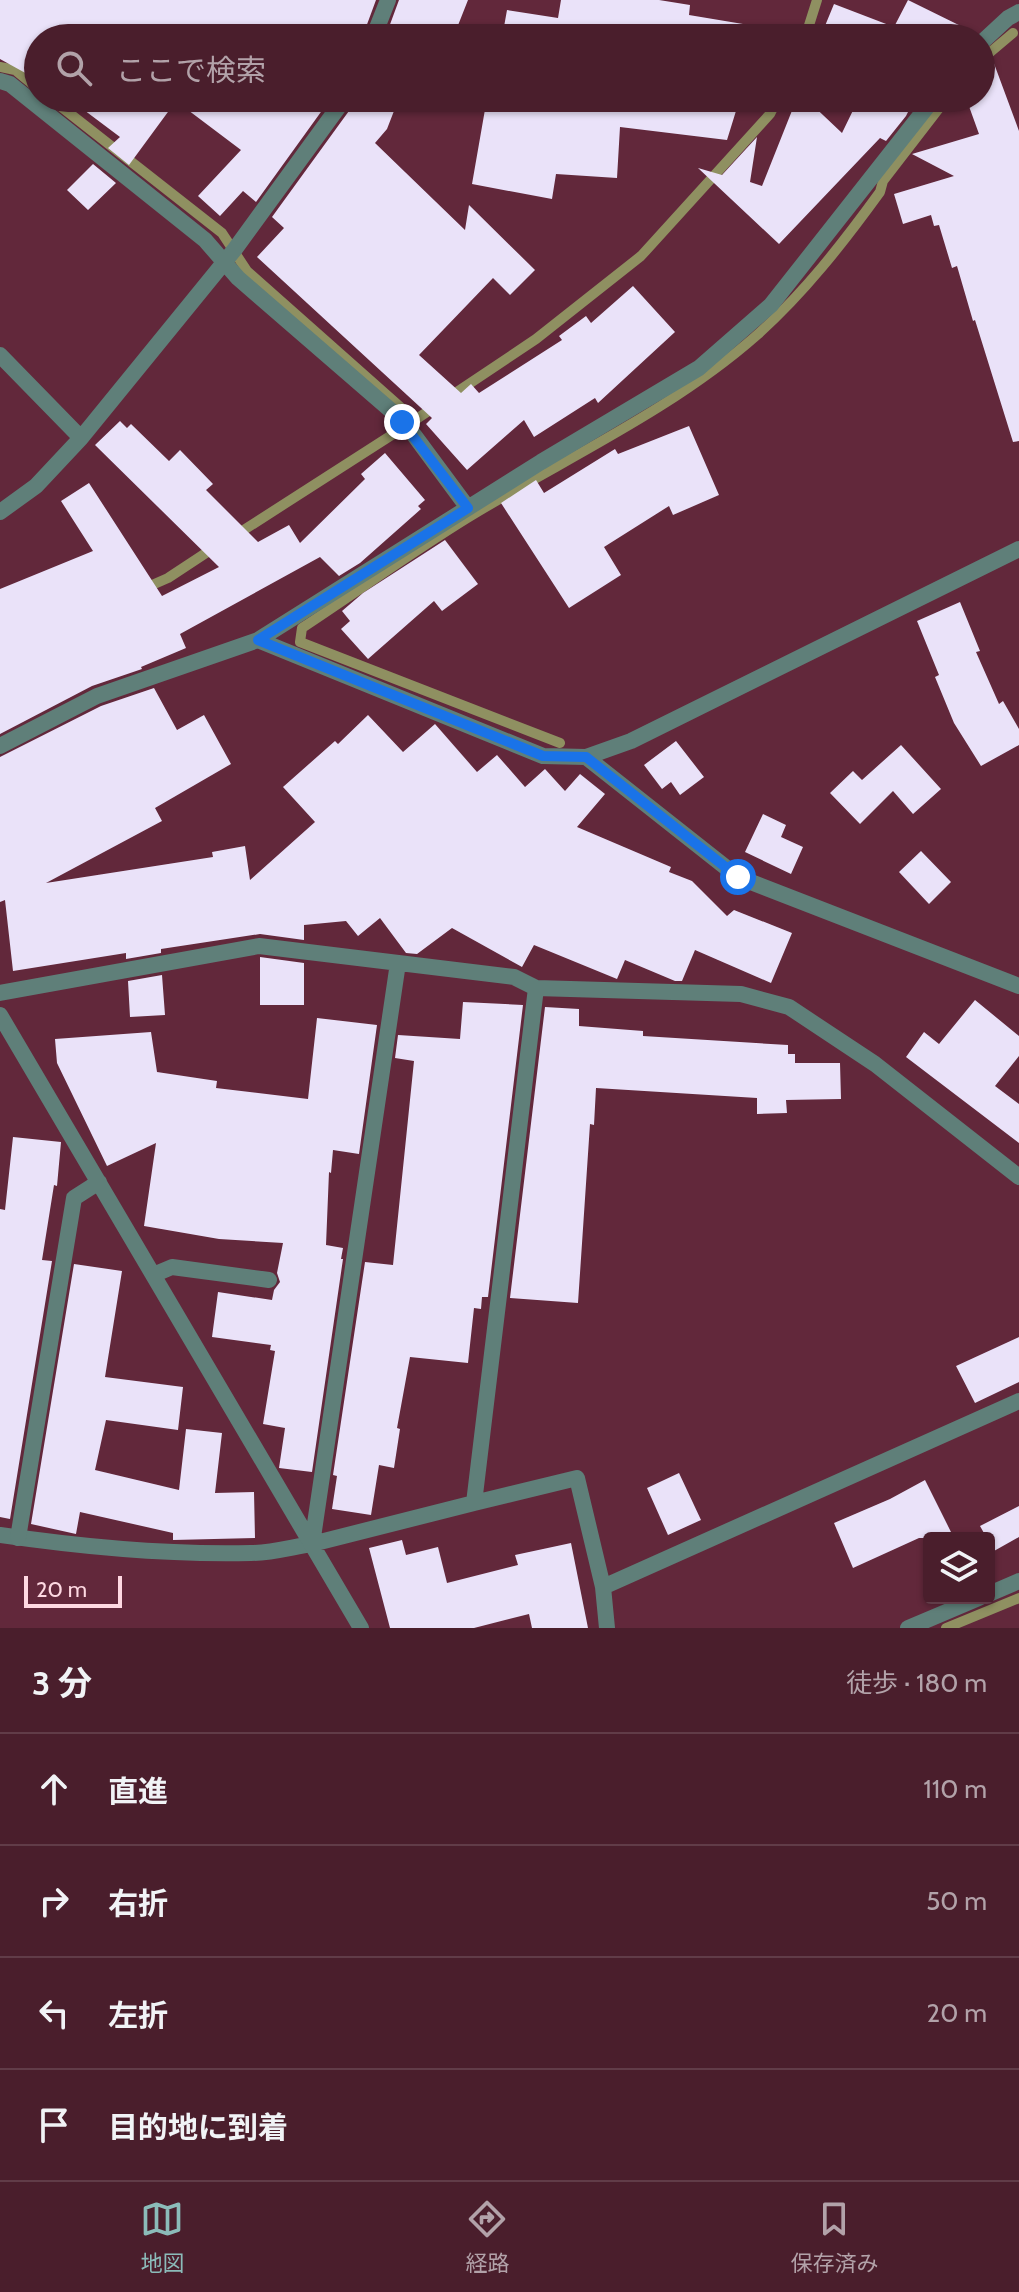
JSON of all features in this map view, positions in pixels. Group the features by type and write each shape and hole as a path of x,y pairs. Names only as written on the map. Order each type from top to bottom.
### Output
{"street":[{"path":"379,24 388,0"},
{"path":"995,30 1019,12"},
{"path":"0,81 10,84 24,95"},
{"path":"45,112 205,240 230,256 238,278 406,426 468,508"},
{"path":"0,512 36,486 81,438 230,256 335,112"},
{"path":"0,746 97,696 258,640 541,462 699,368 771,305 923,112"},
{"path":"0,355 81,438"},
{"path":"258,640 543,756 586,757 631,741 1019,549"},
{"path":"586,757 738,877 1019,986"},
{"path":"0,993 259,946 514,977 536,988 741,994 789,1007 875,1064 1019,1177"},
{"path":"312,1544 398,963"},
{"path":"474,1503 536,988"},
{"path":"0,1015 361,1628"},
{"path":"18,1538 74,1198 99,1182"},
{"path":"153,1275 172,1267 269,1280"},
{"path":"603,1587 1019,1401"},
{"path":"0,1535 58,1544 178,1552 254,1553 312,1544 577,1478 603,1587 607,1628"},
{"path":"995,1591 1019,1581"},
{"path":"908,1628 965,1604"}],"building":[{"path":"0,0 376,0 367,24 24,24 24,72 0,59"},
{"path":"399,0 468,0 459,24 390,24"},
{"path":"561,0 659,0 690,5 689,15 743,24 504,24 507,10 558,18"},
{"path":"908,0 957,24 896,24"},
{"path":"834,4 886,24 826,24"},
{"path":"995,66 1019,131 1019,441 1013,442 957,266 952,268 939,225 934,226 931,215 903,224 894,194 954,176 912,154 979,134 971,112 995,112"},
{"path":"87,112 168,112 129,165 108,148 120,137"},
{"path":"191,112 321,112 256,202 243,191 220,216 198,196 241,150"},
{"path":"348,112 394,112 387,129 375,143 465,230 469,205 535,270 510,295 493,278 419,355 461,393 471,384 479,393 562,340 559,336 586,316 591,323 633,286 675,332 598,403 595,398 534,437 524,420 467,470 426,424 432,418 257,257 284,228 272,217"},
{"path":"485,112 736,112 727,140 620,127 617,178 556,174 552,199 472,184"},
{"path":"791,112 820,112 842,133 852,112 908,112 886,141 880,138 779,244 698,168 722,175 757,137 750,182 762,186"},
{"path":"93,164 116,183 88,210 67,190"},
{"path":"120,421 127,428 131,424 169,461 180,450 213,484 206,490 258,542 289,525 300,543 365,479 361,474 385,453 425,500 418,506 421,509 360,563 339,576 320,557 180,634 186,648 142,669 92,686 0,734 0,589 93,551 61,501 89,483 162,596 219,567 95,445"},
{"path":"689,426 719,495 673,515 669,506 604,547 621,575 569,608 501,503 536,480 544,493 615,449 618,454"},
{"path":"445,540 478,584 442,611 434,601 368,659 341,629 350,621 342,611 363,593"},
{"path":"960,602 980,651 976,652 999,704 1003,701 1019,729 1019,745 981,766 954,723 917,621"},
{"path":"154,688 177,730 204,715 231,764 155,808 162,821 46,883 213,857 212,852 245,846 250,880 315,822 283,787 335,741 338,744 368,715 403,752 435,724 477,772 497,755 525,787 545,769 565,791 580,774 605,794 577,827 671,867 669,872 692,881 727,916 734,910 792,933 771,983 695,950 682,981 675,981 625,960 617,979 534,945 522,967 452,928 417,954 406,953 380,918 358,936 346,921 304,925 304,940 260,934 161,949 161,953 126,959 126,953 13,971 5,900 0,902 0,757 101,706"},
{"path":"676,741 704,777 680,795 671,782 662,789 644,765"},
{"path":"901,745 941,789 913,814 893,791 860,824 830,793 853,771 862,780"},
{"path":"763,814 786,825 781,837 803,847 791,874 745,852"},
{"path":"921,851 951,882 929,904 899,872"},
{"path":"260,957 304,963 304,1005 260,1005"},
{"path":"162,975 165,1015 130,1017 128,981"},
{"path":"975,1000 1019,1036 1019,1056 995,1086 1019,1104 1019,1143 906,1057 924,1032 939,1044"},
{"path":"463,1002 523,1005 488,1297 482,1297 481,1309 474,1308 468,1363 410,1357 397,1428 400,1429 394,1468 379,1465 371,1515 332,1509 337,1476 333,1475 365,1262 393,1265 414,1061 395,1058 398,1035 460,1039"},
{"path":"545,1007 579,1009 579,1026 643,1031 643,1036 788,1045 788,1054 795,1054 795,1063 840,1063 841,1099 786,1100 787,1113 757,1114 757,1098 596,1088 594,1125 590,1124 578,1303 510,1298"},
{"path":"317,1018 377,1025 359,1154 333,1150 329,1172 326,1245 343,1248 343,1259 312,1472 279,1468 285,1428 263,1424 275,1351 270,1350 271,1345 212,1337 218,1292 272,1300 280,1282 277,1273 283,1243 219,1239 144,1226 156,1143 107,1166 57,1063 55,1039 151,1032 157,1072 217,1081 216,1088 308,1099"},
{"path":"13,1137 61,1142 57,1186 54,1185 42,1260 52,1261 10,1519 0,1517 0,1209 5,1210"},
{"path":"74,1264 122,1271 105,1377 183,1387 178,1430 106,1420 95,1470 179,1490 186,1429 222,1433 215,1493 254,1492 255,1538 173,1540 173,1533 80,1512 76,1534 31,1524"},
{"path":"1019,1337 1019,1382 975,1403 956,1366"},
{"path":"679,1473 701,1520 668,1535 647,1488"},
{"path":"925,1480 951,1532 923,1532 923,1538 853,1568 834,1523"},
{"path":"1019,1506 1019,1537 995,1550 995,1532 983,1532 980,1526"},
{"path":"402,1540 406,1555 438,1547 447,1583 518,1565 515,1555 571,1543 588,1628 532,1628 529,1614 474,1628 390,1628 369,1548"}],"waterway":[{"path":"809,24 817,0"},
{"path":"995,48 1013,33"},
{"path":"0,67 15,70 24,77"},
{"path":"68,112 222,233 247,271 415,420"},
{"path":"236,535 536,339 641,256 771,112"},
{"path":"560,743 300,642 302,628 469,517 618,432 724,362 757,335 807,285 880,192 883,181 936,112"},
{"path":"143,589 168,578 215,547"},
{"path":"946,1628 1019,1598"}],"route":[{"path":"402,422 468,508 258,640 543,756 586,757 738,877"}]}
